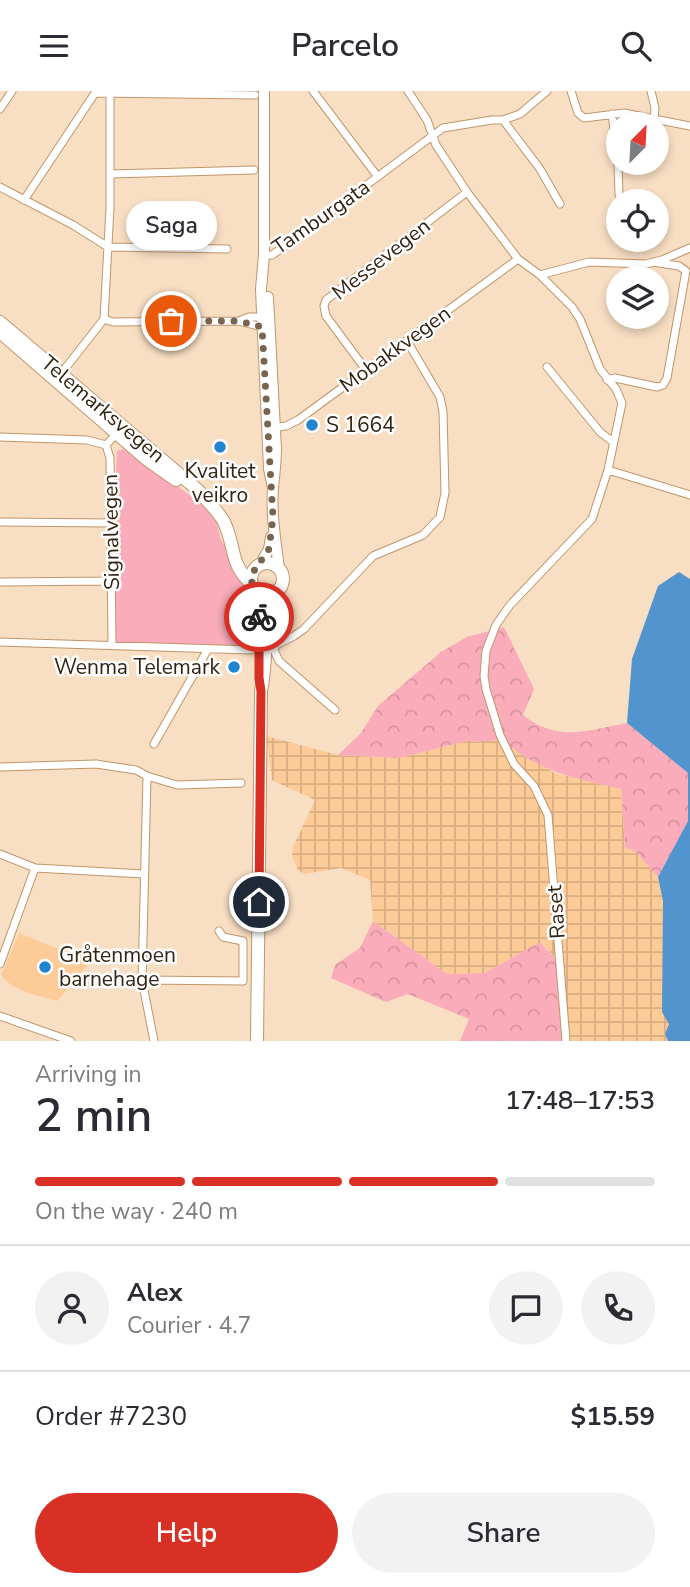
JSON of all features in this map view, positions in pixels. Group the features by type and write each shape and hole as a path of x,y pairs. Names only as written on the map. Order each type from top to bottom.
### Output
{"highway":[{"name":"Telemarksvegen","path":"0,323 58,377"},
{"name":"Telemarksvegen","path":"0,331 199,491 220,515 239,571 253,586"},
{"path":"233,548 251,563 271,564 279,569 283,582 268,612 261,691 257,1041"},
{"path":"259,565 252,575 259,606 261,691"},
{"path":"253,586 265,595 278,590"}],"main road":[{"path":"260,93 264,321 271,428 269,469 279,569"},
{"path":"259,565 269,549 273,517"}],"street":[{"path":"0,109 12,91"},
{"name":"Tamburgata","path":"313,91 379,177"},
{"name":"Raset","path":"408,91 427,120 436,145 467,192 518,259 540,275 572,307 607,380 616,389 622,403 608,470 593,519 510,605 496,625 486,651 486,689 500,735 514,764 534,786 550,828 566,1041"},
{"name":"Tamburgata","path":"263,257 278,251 443,128 503,120 520,114 547,91"},
{"path":"571,91 578,113 584,118 606,115"},
{"path":"651,91 654,112"},
{"path":"24,200 93,95 99,92 260,93"},
{"path":"58,377 104,319 111,174 110,94"},
{"path":"503,120 540,169 560,204"},
{"path":"669,123 690,126"},
{"path":"111,174 254,170"},
{"path":"0,187 73,225 108,247 226,249"},
{"name":"Messevegen","path":"366,370 326,316 326,300 467,192"},
{"path":"540,275 589,262 653,262 690,248"},
{"name":"Mobakkvegen","path":"271,428 286,426 298,419 518,259"},
{"path":"607,380 660,387 666,382 686,271 679,266 653,262"},
{"path":"104,319 113,322 239,321 249,317 264,321"},
{"path":"335,710 279,661 274,650 276,645 295,636 319,615 368,560 423,535 440,517 445,493 443,412 440,397 407,341"},
{"path":"547,367 600,432 613,442"},
{"name":"Signalvegen","path":"112,646 110,458 106,445 120,430"},
{"path":"0,437 87,440 106,445"},
{"path":"608,470 690,495"},
{"path":"0,522 111,523"},
{"path":"0,582 111,581"},
{"path":"0,642 251,650"},
{"path":"154,744 208,649"},
{"path":"0,767 96,764 136,770 146,776 177,785 241,783"},
{"path":"146,776 142,979 154,1041"},
{"path":"0,854 35,868 144,874"},
{"path":"0,964 1,954 35,868"},
{"path":"142,979 243,981 244,943 222,936 219,932"},
{"path":"0,1016 71,1041"}],"shaded area":[{"path":"266,736 338,755 399,758 470,740 502,740 555,773 621,789 625,847 636,852 658,877 663,901 669,1024 665,1034 668,1041 568,1041 562,966 541,942 485,973 447,974 373,921 370,880 341,868 304,874 298,870 292,856 293,847 315,800 272,780"},
{"name":"Gråtenmoen barnehage","path":"19,933 61,950 68,947 93,959 57,1001 28,993 11,985 1,975"}],"green space":[{"path":"127,448 208,509 216,521 221,540 228,550 237,576 254,601 256,635 251,650 112,645 111,581 117,451"},
{"path":"504,627 534,689 523,715 536,724 561,732 586,731 627,723 688,773 688,821 658,877 636,852 625,847 621,789 558,773 531,760 502,740 470,740 399,758 338,755 361,733 378,706 441,652 467,637"},
{"path":"373,921 447,974 485,973 540,942 562,966 568,1041 460,1041 469,1019 408,994 386,1002 331,978 335,965 360,948"}],"water":[{"path":"679,572 690,579 690,1041 668,1041 665,1034 669,1024 662,1012 663,901 658,877 688,821 688,773 627,723 632,659 658,586"}],"way so far":[{"path":"171,321 239,321 262,327 273,517 269,549 251,579 259,606 259,617"}],"place":[{"name":"Saga","path":"171,321"},
{"name":"S 1664","path":"312,425"},
{"name":"Kvalitet veikro","path":"220,447"},
{"name":"Wenma Telemark","path":"234,667"},
{"name":"Gråtenmoen barnehage","path":"45,967"}],"route":[{"path":"259,617 259,902"}]}
